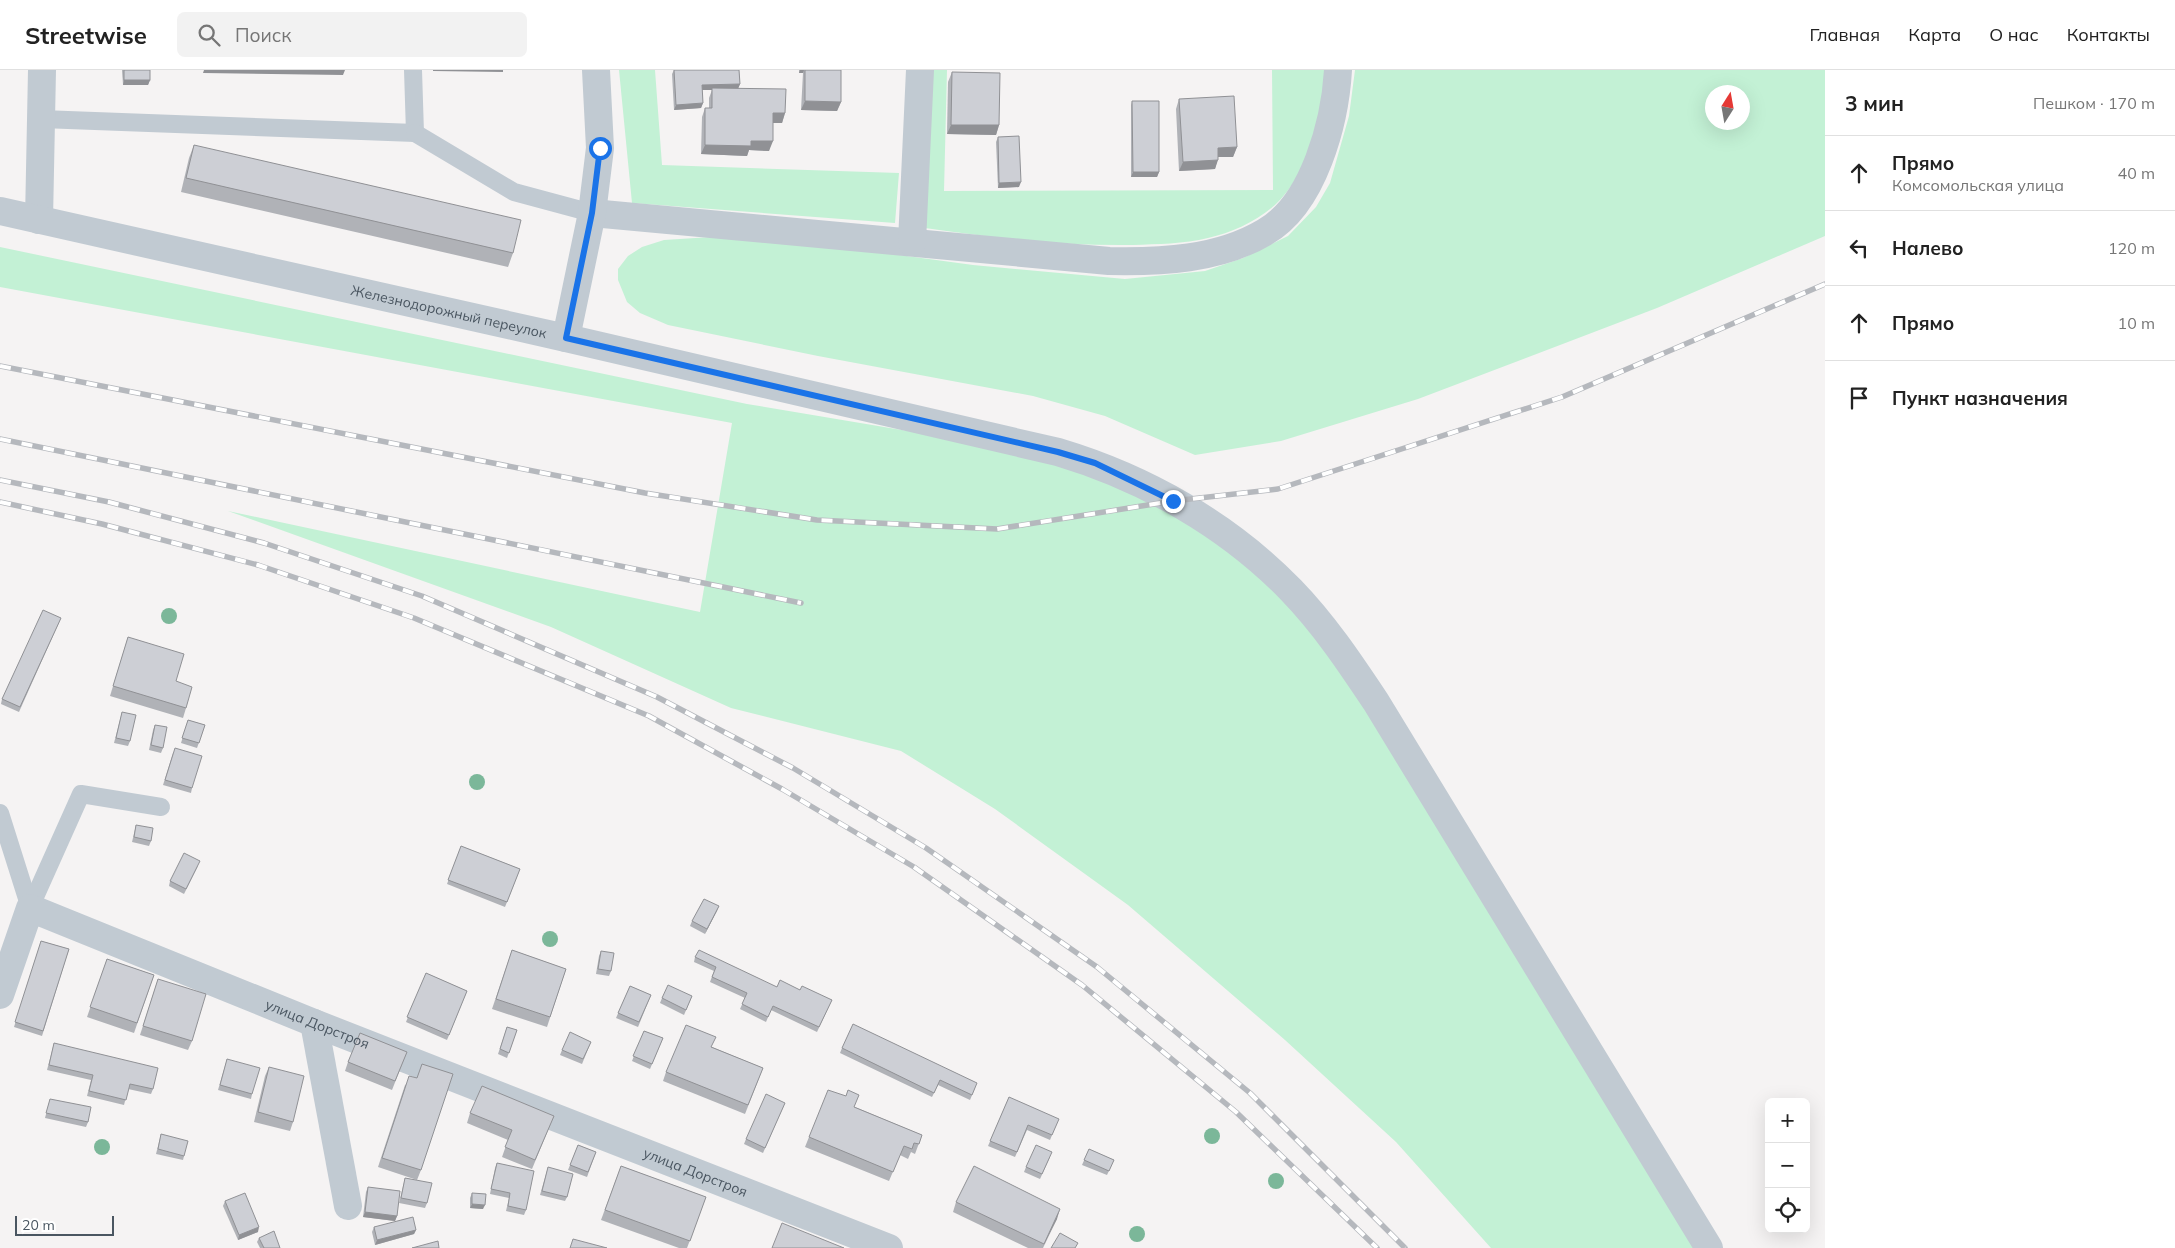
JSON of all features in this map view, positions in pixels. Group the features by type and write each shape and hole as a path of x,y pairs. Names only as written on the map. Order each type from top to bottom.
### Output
{"street":[{"path":"39,220 42,70"},
{"path":"566,338 592,213 600,148 596,70"},
{"path":"912,242 920,70"},
{"path":"592,213 1108,261 1146,262 1186,258 1225,248 1266,232 1281,220 1297,200 1315,170 1328,130 1338,70"},
{"name":"Железнодорожный переулок","path":"0,211 566,338 1058,452 1095,463 1129,478 1197,515 1264,564 1318,621 1344,654 1376,702 1709,1248"},
{"path":"0,995 30,908"},
{"name":"улица Дорстроя","path":"30,908 314,1023 889,1248"},
{"path":"314,1023 348,1206"}],"lane":[{"path":"413,70 414,133"},
{"path":"41,119 414,133 514,192 592,213"},
{"path":"30,908 81,794 161,807"},
{"path":"0,813 30,908"}],"green space":[{"path":"619,70 655,70 662,165 899,173 895,223 632,203"},
{"path":"932,70 947,70 944,191 1273,190 1272,70 1330,70 1324,105 1313,142 1297,177 1287,192 1268,211 1235,230 1199,240 1180,243 1107,245 1029,241 925,228"},
{"path":"1355,70 1825,70 1825,236 1657,308 1418,399 1281,441 1195,455 1105,416 1033,396 818,356 668,325 640,313 627,302 618,280 618,269 628,256 642,247 664,240 711,237 811,243 973,265 1125,279 1205,271 1243,258 1288,236 1316,207 1330,183 1349,116"},
{"path":"0,247 747,404 1080,460 1118,472 1262,572 1335,654 1701,1248 1491,1248 1396,1142 1285,1040 1128,905 995,809 901,751 731,708 551,627 228,511 700,612 732,423 0,287"}],"building":[{"path":"124,70 150,70 150,80 124,80"},
{"path":"674,70 739,70 740,84 702,85 703,103 676,105"},
{"path":"805,70 841,70 841,102 805,101"},
{"path":"952,72 1000,73 999,125 951,125"},
{"path":"712,88 786,89 785,113 773,113 773,141 751,141 751,146 705,145 705,108 712,108"},
{"path":"1234,96 1237,147 1218,148 1218,160 1183,162 1179,99"},
{"path":"1132,101 1159,101 1159,172 1133,172"},
{"path":"1019,136 1021,182 999,183 998,137"},
{"path":"194,145 521,220 513,253 186,178"},
{"path":"43,610 61,618 20,707 2,699"},
{"path":"128,637 184,654 176,681 192,687 186,708 113,686"},
{"path":"122,712 136,715 130,741 116,738"},
{"path":"188,720 205,725 199,743 182,738"},
{"path":"155,725 167,727 163,748 151,745"},
{"path":"175,748 202,756 192,788 165,780"},
{"path":"136,825 153,828 151,841 134,837"},
{"path":"461,846 520,869 507,902 448,880"},
{"path":"184,853 200,861 186,889 170,881"},
{"path":"704,899 719,906 707,929 692,921"},
{"path":"41,941 69,949 43,1031 15,1022"},
{"path":"512,950 566,969 550,1017 496,999"},
{"path":"699,950 777,987 780,980 800,990 802,986 832,1000 819,1027 773,1006 768,1017 742,1004 747,993 712,977 716,967 695,957"},
{"path":"601,951 614,953 611,971 598,969"},
{"path":"107,959 154,975 137,1023 90,1007"},
{"path":"426,973 467,991 449,1035 407,1017"},
{"path":"158,979 206,994 192,1041 143,1026"},
{"path":"668,985 692,996 686,1010 662,998"},
{"path":"630,986 651,995 639,1022 618,1013"},
{"path":"853,1024 977,1083 972,1095 940,1080 934,1093 842,1048"},
{"path":"686,1025 716,1037 711,1047 763,1068 748,1105 666,1072"},
{"path":"507,1027 517,1030 509,1053 500,1049"},
{"path":"644,1031 663,1038 652,1064 633,1056"},
{"path":"570,1032 591,1042 583,1059 562,1050"},
{"path":"360,1033 407,1052 395,1081 348,1062"},
{"path":"54,1043 158,1068 153,1089 130,1084 126,1100 89,1091 93,1075 49,1065"},
{"path":"227,1059 260,1068 252,1094 220,1085"},
{"path":"422,1064 453,1074 421,1170 382,1158 409,1076 417,1078"},
{"path":"269,1067 304,1076 293,1122 258,1112"},
{"path":"482,1086 554,1116 535,1160 505,1147 512,1130 470,1113"},
{"path":"828,1090 846,1096 848,1090 859,1095 854,1107 922,1135 919,1144 914,1143 912,1149 904,1146 893,1172 809,1137"},
{"path":"766,1094 785,1103 765,1148 746,1139"},
{"path":"1009,1097 1059,1119 1052,1135 1028,1125 1017,1152 990,1141"},
{"path":"50,1099 91,1107 88,1122 46,1113"},
{"path":"161,1134 188,1141 184,1156 158,1149"},
{"path":"578,1145 596,1152 588,1172 570,1165"},
{"path":"1036,1145 1052,1152 1042,1174 1026,1167"},
{"path":"1089,1149 1114,1160 1109,1171 1084,1160"},
{"path":"497,1163 534,1171 526,1210 508,1206 510,1193 491,1189"},
{"path":"621,1166 706,1197 690,1241 605,1210"},
{"path":"974,1166 1060,1209 1044,1244 956,1202"},
{"path":"548,1167 573,1174 567,1197 542,1191"},
{"path":"405,1178 432,1183 427,1203 401,1198"},
{"path":"368,1187 400,1191 397,1216 365,1212"},
{"path":"245,1193 259,1227 239,1235 225,1201"},
{"path":"472,1193 486,1194 485,1205 472,1204"},
{"path":"413,1217 416,1230 377,1240 374,1227"},
{"path":"782,1223 844,1248 772,1248"},
{"path":"274,1231 280,1248 264,1248 259,1238"},
{"path":"1060,1233 1078,1243 1075,1248 1051,1248"},
{"path":"573,1239 607,1248 570,1248"},
{"path":"438,1241 439,1248 412,1248"}],"railway":[{"path":"0,366 645,493 817,520 997,529 1173,501 1278,489 1562,397 1825,284"},
{"path":"0,439 801,603"},
{"path":"0,480 109,502 264,543 422,596 657,697 793,768 926,848 1097,967 1250,1093 1405,1248"},
{"path":"0,502 102,524 258,565 414,618 649,716 782,789 914,867 1082,985 1236,1112 1377,1248"}],"route":[{"path":"600,148 592,213 566,338 1058,452 1095,463 1173,501"}]}
